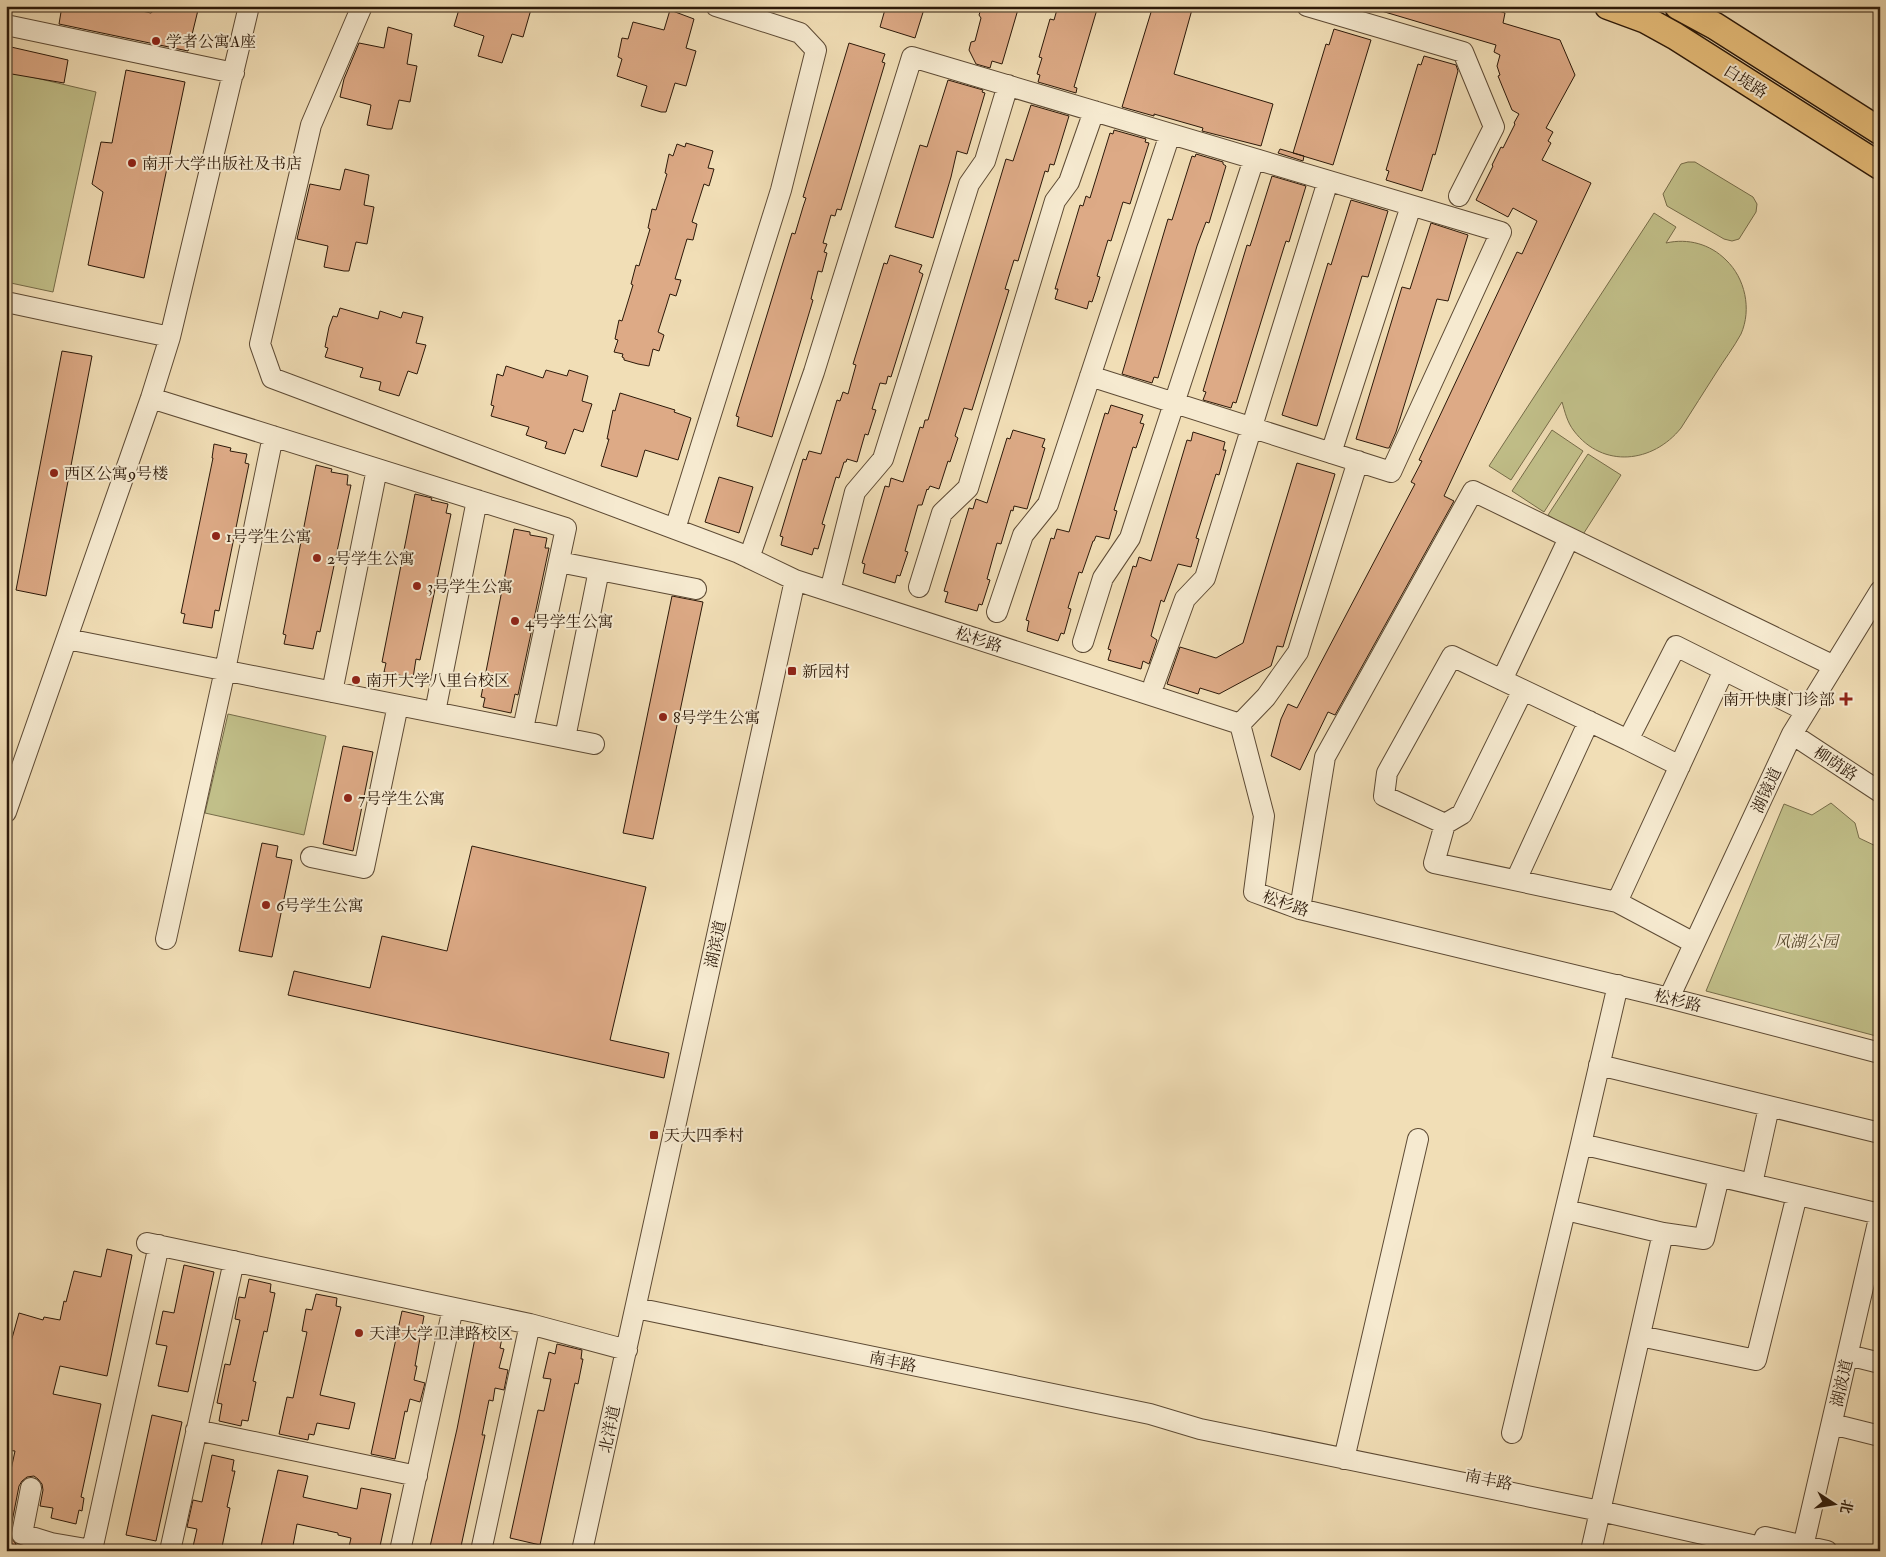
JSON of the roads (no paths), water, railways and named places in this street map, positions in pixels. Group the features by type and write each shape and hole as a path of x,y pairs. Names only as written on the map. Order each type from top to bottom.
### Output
{"main road":[{"name":"白堤路","path":"1608,6 1656,15 1880,166"},
{"name":"白堤路","path":"1678,6 1715,26 1880,131"}],"street":[{"path":"6,812 68,639 151,398 170,337 249,6"},
{"name":"松杉路","path":"362,6 311,125 260,344 272,378 675,529 749,558 795,580 1240,724 1264,816 1254,892 1300,909 1669,998 1880,1054"},
{"path":"675,529 781,190 816,50 800,32 716,6"},
{"path":"1307,6 1463,52 1494,127 1459,196"},
{"path":"6,25 234,73"},
{"path":"749,558 814,372 912,57 1501,232 1391,472 1090,376"},
{"path":"830,591 855,492 883,459 969,184 985,161 1008,85"},
{"path":"919,588 942,513 968,488 1055,201 1069,182 1094,111"},
{"path":"997,612 1022,534 1048,504 1170,134"},
{"path":"1083,642 1104,578 1130,538 1254,159"},
{"path":"1154,684 1186,599 1205,578 1328,181"},
{"path":"1331,453 1411,206"},
{"path":"6,302 170,337"},
{"path":"151,398 566,528 523,730"},
{"path":"166,939 225,670 273,436"},
{"path":"1240,724 1266,697 1298,652 1358,461"},
{"path":"332,692 377,469"},
{"path":"1300,909 1325,757 1473,491 1834,666"},
{"path":"435,712 477,500"},
{"path":"1502,680 1569,538"},
{"path":"559,562 696,589"},
{"path":"565,738 600,570"},
{"name":"湖滨道","path":"636,1308 795,580"},
{"name":"湖镜道","path":"1669,998 1792,734 1880,591"},
{"path":"68,639 594,744"},
{"path":"1628,740 1676,646 1806,711"},
{"path":"1445,824 1384,796 1387,772 1452,656 1680,766"},
{"path":"1617,902 1724,670"},
{"path":"1523,690 1462,814 1445,824 1434,863 1617,902 1694,943"},
{"path":"311,857 364,868 398,705"},
{"path":"1516,880 1589,721"},
{"name":"柳荫路","path":"1792,734 1880,792"},
{"path":"1512,1433 1618,986"},
{"path":"1600,1065 1880,1134"},
{"path":"1752,1184 1769,1107"},
{"path":"1345,1454 1418,1139"},
{"path":"1581,1144 1880,1214"},
{"path":"1566,1210 1663,1233 1704,1239 1719,1177"},
{"path":"1640,1336 1756,1360 1797,1195"},
{"name":"湖波道","path":"1802,1548 1880,1214"},
{"path":"1591,1551 1663,1233"},
{"path":"31,1488 22,1534 50,1547 94,1550 153,1244 530,1324 626,1350"},
{"path":"170,1551 234,1261"},
{"path":"400,1551 453,1308"},
{"name":"北洋道","path":"582,1551 636,1308"},
{"name":"南丰路","path":"636,1308 1150,1414 1200,1429 1345,1454 1802,1548 1827,1551"},
{"path":"481,1551 530,1324"},
{"path":"1848,1355 1880,1362"},
{"path":"1832,1424 1880,1436"},
{"path":"196,1430 416,1476"},
{"name":"南丰路","path":"1601,1507 1779,1551"}],"place":[{"name":"学者公寓A座","path":"156,41"},
{"name":"南开大学出版社及书店","path":"132,163"},
{"name":"西区公寓9号楼","path":"54,473"},
{"name":"1号学生公寓","path":"216,536"},
{"name":"2号学生公寓","path":"317,558"},
{"name":"3号学生公寓","path":"417,586"},
{"name":"4号学生公寓","path":"515,621"},
{"name":"新园村","path":"792,671"},
{"name":"南开大学八里台校区","path":"356,680"},
{"name":"南开快康门诊部","path":"1846,699"},
{"name":"8号学生公寓","path":"663,717"},
{"name":"7号学生公寓","path":"348,798"},
{"name":"6号学生公寓","path":"266,905"},
{"name":"天大四季村","path":"654,1135"},
{"name":"天津大学卫津路校区","path":"359,1333"}],"park label":[{"name":"风湖公园","path":"1806,941"}]}
